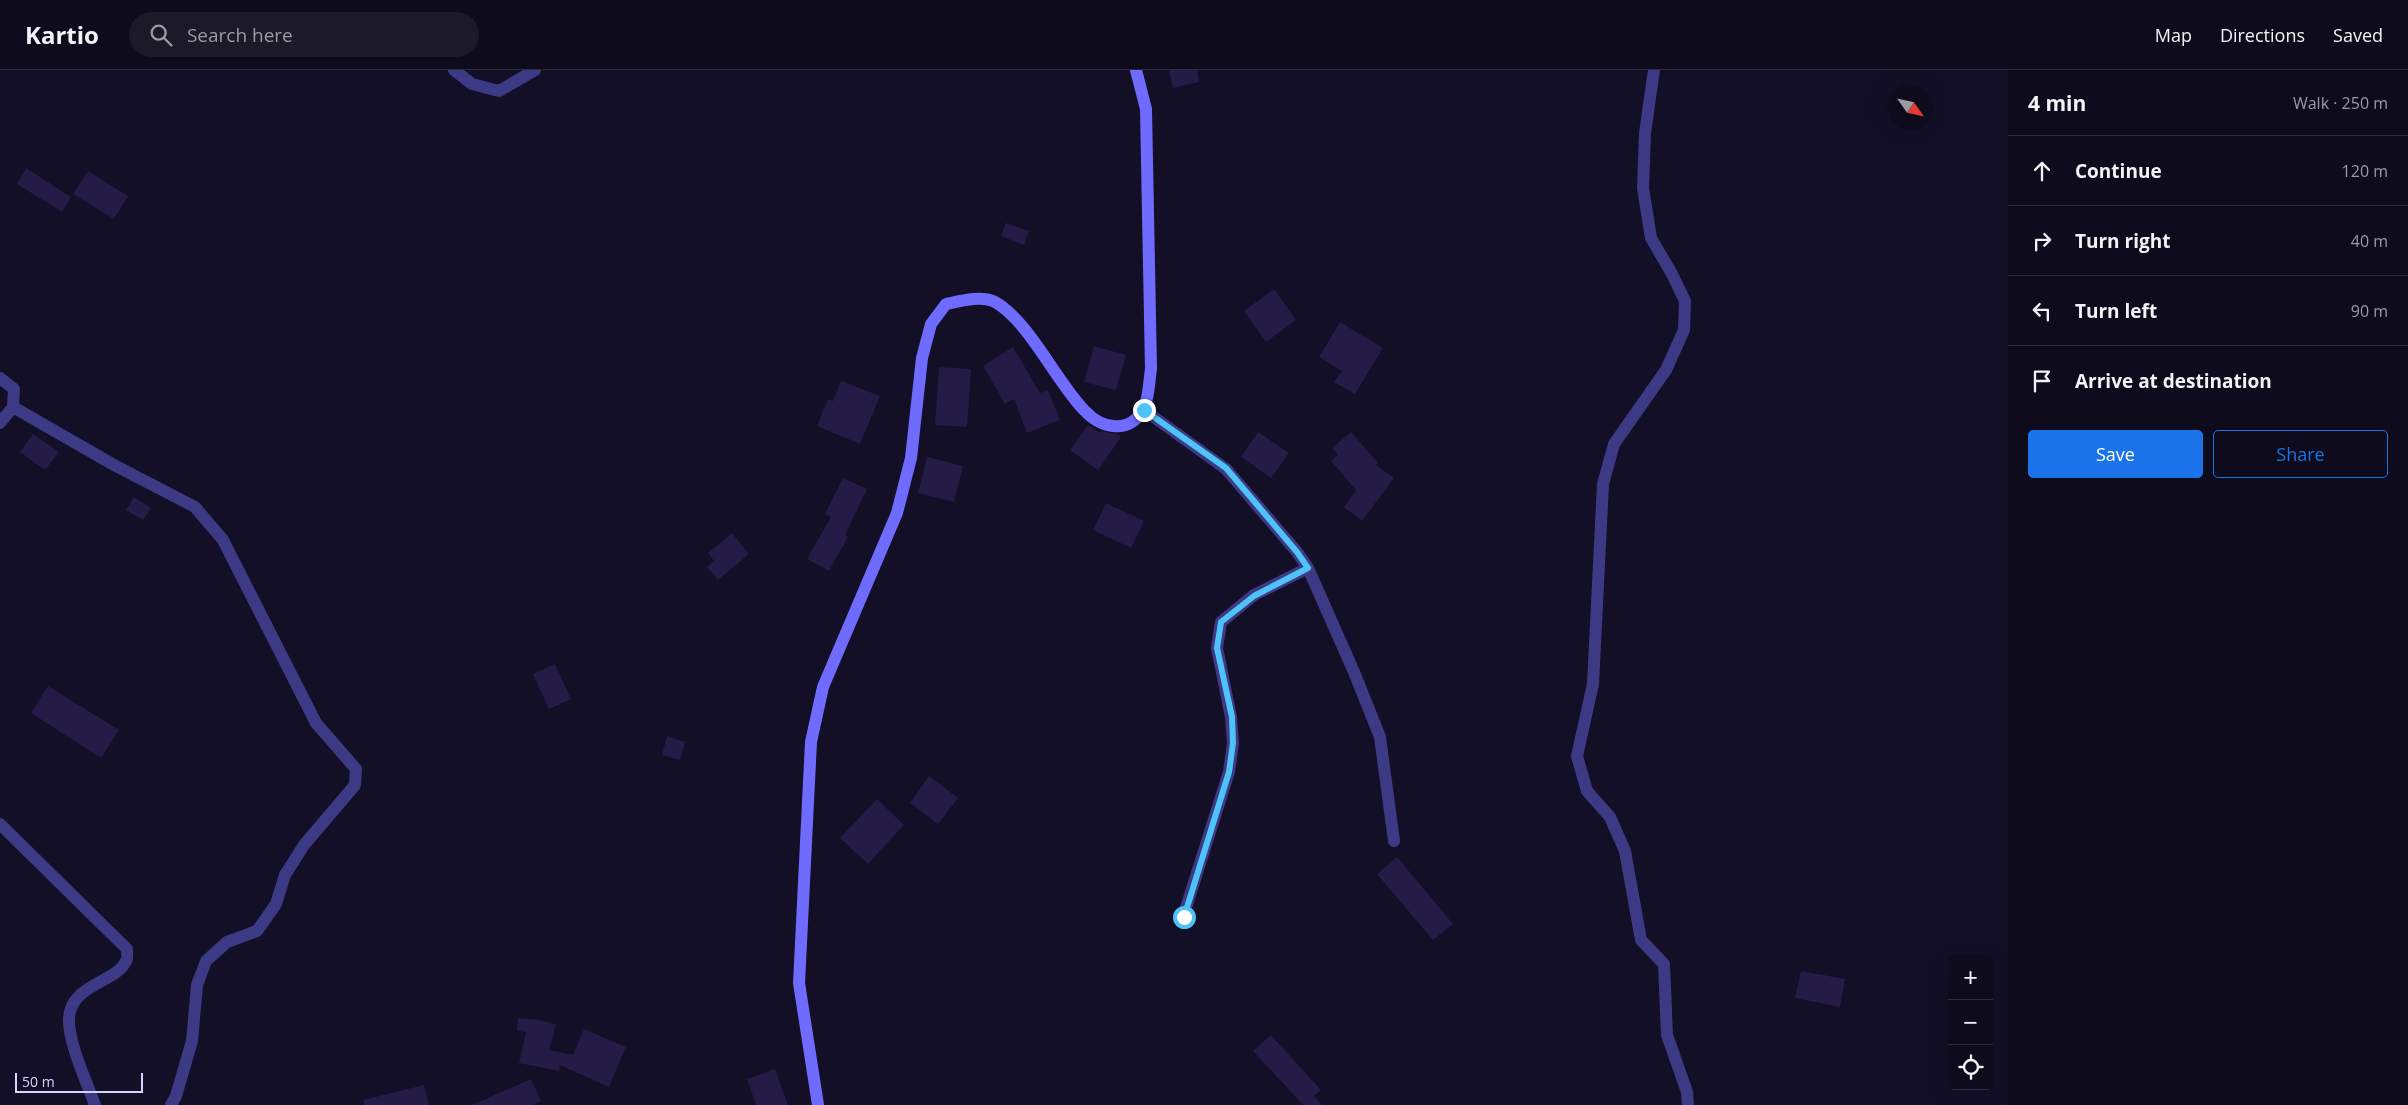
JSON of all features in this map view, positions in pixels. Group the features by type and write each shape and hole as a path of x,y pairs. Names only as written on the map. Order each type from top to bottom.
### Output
{"main road":[{"path":"818,1105 799,983 811,742 823,687 897,513 911,458 922,358 931,324 946,304 970,299 994,301 1013,316 1085,412 1106,426 1120,428 1132,422 1144,410 1151,369 1146,109 1136,70"}],"street":[{"path":"454,70 472,84 499,91 535,70"},
{"path":"1654,70 1645,133 1643,188 1651,238 1685,301 1684,330 1666,370 1614,444 1603,484 1593,684 1577,756 1587,791 1610,817 1625,851 1641,940 1664,964 1667,1035 1687,1092 1688,1105"},
{"path":"0,378 14,389 13,407 0,423"},
{"path":"13,407 114,465 195,507 223,540 316,723 356,769 355,785 304,845 285,875 276,904 257,930 227,942 206,961 197,985 192,1041 176,1096 170,1105"},
{"path":"1144,410 1226,468 1297,552 1308,568 1354,672 1380,737 1394,841"},
{"path":"1184,917 1229,772 1233,743 1232,717 1217,648 1221,622 1254,596 1308,568"},
{"path":"0,824 127,949 127,960 119,970 98,982 75,1000 69,1019 72,1040 94,1105"}],"building":[{"path":"1169,70 1197,70 1199,82 1173,88"},
{"path":"26,168 71,197 62,212 17,184"},
{"path":"88,171 128,196 114,219 73,194"},
{"path":"1006,223 1029,231 1024,245 1001,236"},
{"path":"1274,289 1296,320 1266,342 1244,311"},
{"path":"1340,322 1383,348 1355,394 1334,382 1342,371 1319,357"},
{"path":"1094,346 1126,355 1116,390 1084,382"},
{"path":"1013,347 1040,393 1048,390 1060,420 1027,433 1014,399 1005,404 983,366"},
{"path":"939,367 971,369 967,427 935,425"},
{"path":"841,381 880,396 860,444 817,426 828,399 833,401"},
{"path":"1088,425 1100,433 1101,431 1117,434 1121,437 1098,470 1070,450"},
{"path":"1258,432 1289,453 1271,478 1241,457"},
{"path":"1351,432 1378,463 1376,465 1394,478 1362,521 1344,507 1356,490 1331,461 1338,455 1332,448"},
{"path":"33,434 59,452 45,470 20,452"},
{"path":"927,457 963,466 954,502 918,493"},
{"path":"843,478 867,489 845,535 848,537 829,571 807,559 831,517 825,514"},
{"path":"134,497 151,508 143,520 126,510"},
{"path":"1106,503 1144,521 1131,548 1093,530"},
{"path":"732,533 749,554 718,580 707,567 714,561 708,553"},
{"path":"555,664 571,699 549,709 533,674"},
{"path":"48,686 119,730 101,758 31,713"},
{"path":"667,736 685,742 680,760 662,755"},
{"path":"929,776 958,798 938,824 910,803"},
{"path":"877,799 904,825 868,864 840,838"},
{"path":"1397,857 1453,924 1433,940 1377,874"},
{"path":"1801,971 1845,979 1840,1007 1795,998"},
{"path":"518,1018 540,1020 556,1025 549,1050 573,1055 584,1029 626,1047 609,1087 560,1065 559,1071 519,1063 526,1032 517,1031"},
{"path":"1271,1035 1321,1090 1314,1096 1322,1105 1303,1105 1253,1051"},
{"path":"775,1069 788,1105 756,1105 747,1079"},
{"path":"531,1079 541,1101 533,1105 472,1105"},
{"path":"424,1085 429,1105 364,1105 363,1100"}],"route":[{"path":"1144,410 1226,468 1297,552 1308,568 1254,596 1221,622 1217,648 1224,689 1232,717 1233,743 1229,772 1184,917"}]}
